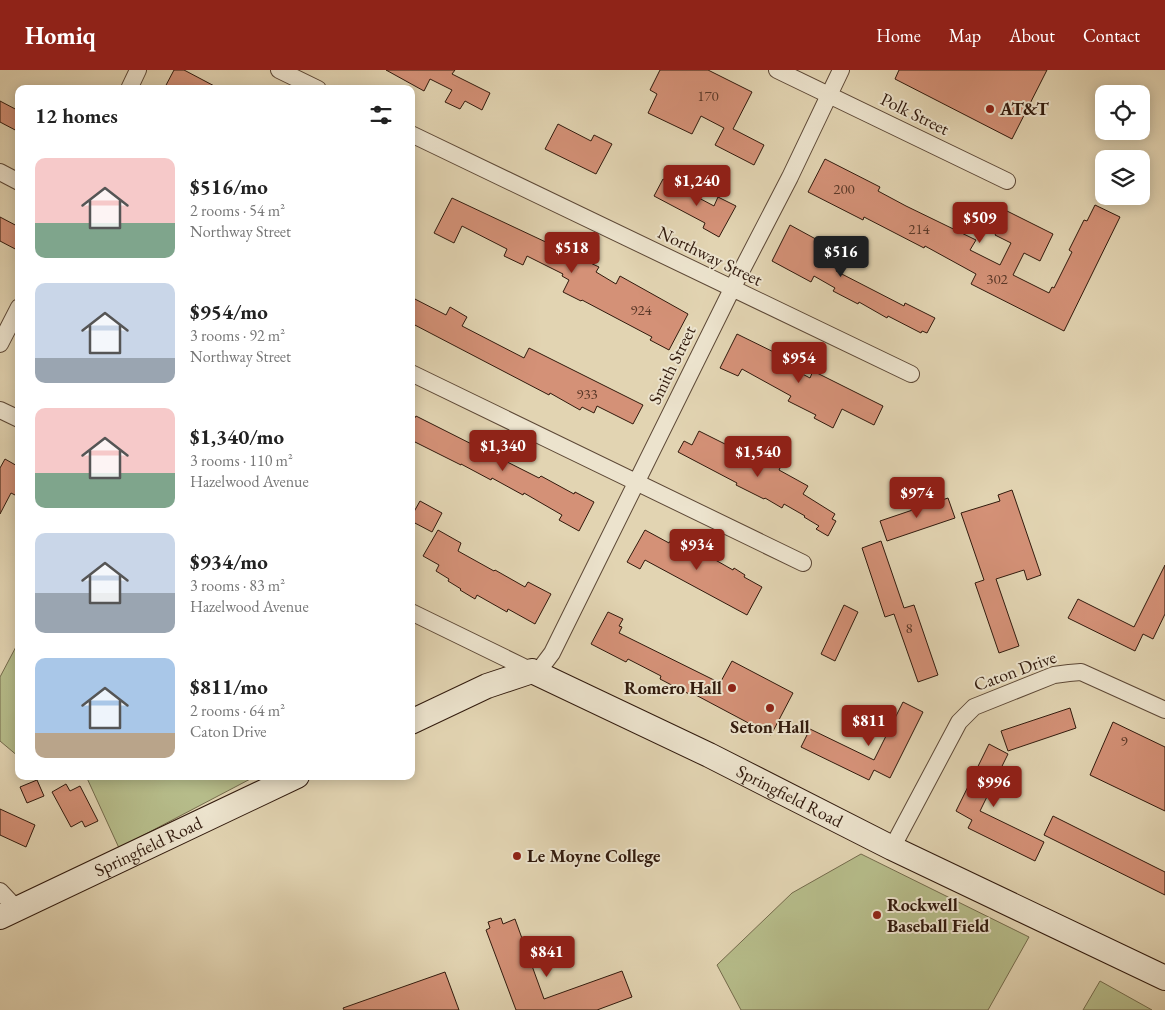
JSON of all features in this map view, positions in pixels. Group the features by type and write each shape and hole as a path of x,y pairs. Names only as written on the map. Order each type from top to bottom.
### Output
{"street":[{"path":"130,85 138,70"},
{"path":"279,70 310,85"},
{"name":"Polk Street","path":"777,70 1008,182"},
{"name":"Smith Street","path":"532,671 540,669 552,653 732,289 790,177 841,70"},
{"name":"Northway Street","path":"415,136 911,374"},
{"path":"0,172 15,180"},
{"path":"0,344 15,315"},
{"path":"415,375 803,563"},
{"path":"0,410 15,417"},
{"path":"415,614 532,671"},
{"path":"415,720 487,686 532,671"},
{"name":"Springfield Road","path":"532,671 708,755 892,848 1165,978"},
{"name":"Caton Drive","path":"892,848 959,722 974,707 1054,675 1081,672 1165,710"},
{"name":"Springfield Road","path":"9,913 289,780"},
{"path":"0,891 9,913"}],"green space":[{"path":"15,649 15,754 0,741 0,677"},
{"path":"88,780 248,780 119,848"},
{"name":"Rockwell Baseball Field","path":"861,854 1029,937 988,1010 741,1010 717,965 792,893"},
{"path":"1100,981 1152,1010 1083,1010"}],"building":[{"path":"174,70 184,70 212,85 166,85"},
{"path":"386,70 455,70 452,74 490,93 482,110 465,101 460,109 445,102 452,90 430,79 424,91"},
{"path":"660,70 708,70 752,92 733,129 764,145 754,165 715,145 724,128 701,116 692,134 648,113 657,94 650,90"},
{"name":"AT&T","path":"899,70 1047,70 1012,139 895,79"},
{"path":"0,101 15,109 15,130 0,122"},
{"path":"558,124 591,141 594,135 612,144 596,174 545,149"},
{"path":"825,159 880,187 878,191 976,240 970,250 1000,265 1011,243 995,235 1007,211 1053,234 1040,261 1024,253 1013,275 1049,293 1052,287 1054,288 1072,252 1069,250 1084,220 1087,221 1095,205 1120,217 1064,331 971,284 976,274 925,246 924,248 864,217 863,220 808,192"},
{"path":"663,179 714,206 718,197 736,206 719,237 703,228 705,223 654,196"},
{"path":"452,198 599,267 596,272 616,284 620,276 688,314 669,350 650,340 652,337 563,292 569,280 562,276 563,274 527,256 523,265 504,256 507,249 462,226 454,243 434,233"},
{"path":"0,217 15,225 15,249 0,241"},
{"path":"790,225 845,255 836,271 904,306 905,303 935,318 927,333 922,331 921,333 888,316 887,318 859,302 858,304 833,291 835,288 814,276 811,282 772,261"},
{"path":"415,299 446,315 450,307 467,317 462,326 524,358 529,348 643,405 633,424 597,406 594,413 582,407 580,410 550,393 549,395 415,325"},
{"path":"737,334 792,361 789,367 810,378 813,371 883,406 874,425 842,409 833,428 814,418 816,415 788,401 791,396 742,369 738,376 720,368"},
{"path":"416,416 539,478 541,476 574,494 575,492 594,502 579,531 559,520 562,515 524,493 523,495 492,478 491,480 415,442"},
{"path":"699,431 759,461 761,457 780,468 779,470 808,486 803,494 835,514 832,519 836,521 828,536 816,529 819,526 784,504 782,508 736,485 737,483 678,452 684,441 692,445"},
{"path":"5,459 15,465 15,495 11,493 0,514 0,468"},
{"path":"1012,490 1041,575 1027,580 1024,570 996,579 1019,646 999,653 975,583 984,580 961,513 1000,501 998,495"},
{"path":"948,498 955,518 887,541 880,521"},
{"path":"420,501 442,513 432,532 415,523 415,510"},
{"path":"438,530 461,543 458,551 525,587 528,582 551,594 535,624 508,609 507,612 477,595 475,599 436,571 439,565 423,556"},
{"path":"645,530 669,543 672,538 733,570 734,568 745,575 744,577 762,587 747,615 645,560 640,569 627,562"},
{"path":"881,541 904,608 914,605 938,675 918,682 894,614 885,617 862,548"},
{"path":"1165,565 1165,614 1153,639 1143,634 1135,651 1068,618 1078,599 1134,627"},
{"path":"844,605 858,612 835,661 821,654"},
{"path":"608,612 623,619 619,626 622,627 619,633 720,683 732,661 793,693 771,735 692,693 691,695 660,679 661,676 628,659 626,662 591,644"},
{"path":"903,702 923,712 890,778 874,770 869,780 801,747 810,729 874,760"},
{"path":"1070,708 1076,728 1008,751 1001,731"},
{"path":"1113,722 1165,747 1165,811 1090,775"},
{"path":"989,744 1008,754 980,811 1044,842 1035,861 968,828 972,820 956,811"},
{"path":"37,780 44,796 27,803 20,787"},
{"path":"66,784 70,791 80,786 98,821 85,827 82,821 71,827 52,792"},
{"path":"0,809 35,825 26,847 0,835"},
{"path":"1053,816 1165,872 1165,895 1044,835"},
{"path":"501,918 503,924 515,919 544,999 622,971 632,997 597,1010 516,1010 486,930 490,928 488,922"},
{"path":"445,972 459,1010 344,1010 343,1008"}],"place":[{"name":"AT&T","path":"990,109"},
{"name":"Romero Hall","path":"732,688"},
{"name":"Seton Hall","path":"770,708"},
{"name":"Le Moyne College","path":"517,856"},
{"name":"Rockwell Baseball Field","path":"877,915"}]}
